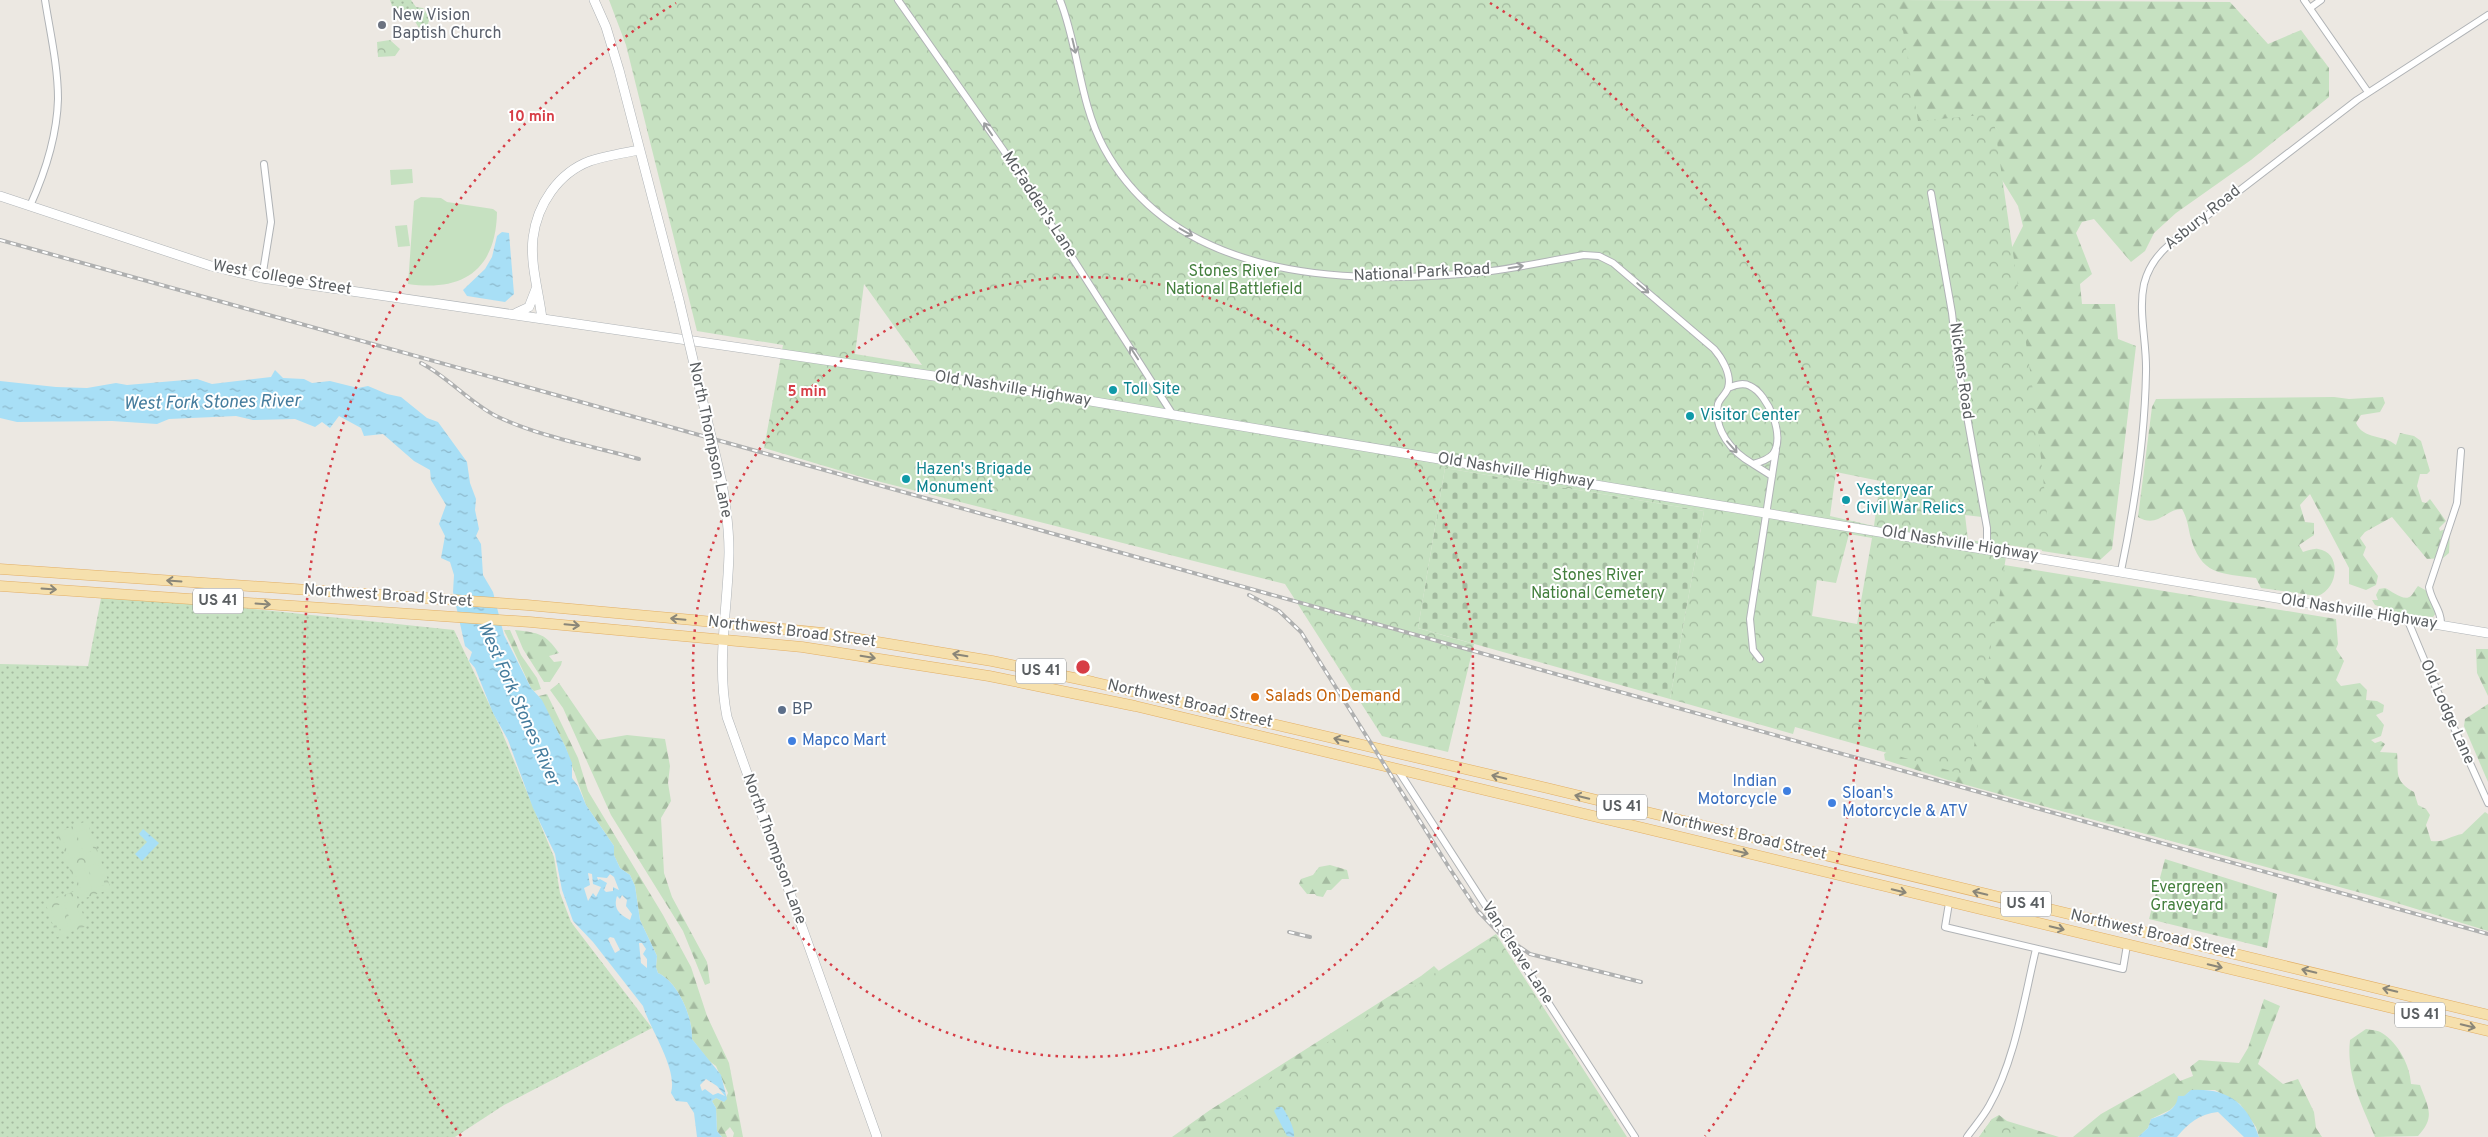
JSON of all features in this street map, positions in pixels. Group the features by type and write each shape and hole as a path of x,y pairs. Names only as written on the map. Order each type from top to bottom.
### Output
{"main road":[{"name":"North Thompson Lane","path":"594,0 606,27 619,70 679,300 722,483 728,518 729,553 723,623 722,684 727,717 877,1137"},
{"path":"542,318 533,239 539,213 551,191 568,173 588,162 639,150"},
{"name":"West College Street","path":"0,196 211,266 262,278 542,318"},
{"path":"513,314 529,307 534,298 537,281"},
{"name":"Old Nashville Highway","path":"542,318 941,377 1988,548 2408,621 2488,633"},
{"name":"Northwest Broad Street","path":"0,569 432,598 723,623 823,633 992,660 1302,730 2356,982"},
{"path":"102,593 103,576"},
{"path":"192,599 194,582"},
{"name":"Northwest Broad Street","path":"0,586 530,622 724,639 807,647 989,676 1177,716 1949,903 2352,998"},
{"path":"924,666 926,650"},
{"path":"989,676 992,660"},
{"path":"1090,697 1093,682"},
{"path":"1177,716 1180,702"},
{"path":"1298,745 1302,730"},
{"path":"1398,770 1400,754"},
{"path":"1542,804 1547,788"},
{"path":"1694,840 1697,825"},
{"path":"1858,880 1862,864"},
{"path":"1949,903 1953,886"},
{"path":"2127,945 2131,929"},
{"path":"2352,998 2356,982"},
{"name":"US 41","path":"2356,982 2488,1015"},
{"name":"US 41","path":"2352,998 2488,1031"}],"street":[{"path":"30,206 53,142 56,117 56,79 45,0"},
{"name":"McFadden's Lane","path":"898,0 1004,151 1173,415"},
{"name":"National Park Road","path":"1060,0 1073,41 1087,107 1104,148 1138,197 1178,228 1215,246 1252,260 1298,271 1332,276 1425,276 1493,270 1584,254 1599,256 1612,263 1709,343 1724,362 1728,378 1728,388"},
{"path":"2304,0 2368,92"},
{"path":"2310,8 2321,0"},
{"name":"Asbury Road","path":"2121,571 2142,427 2146,371 2143,299 2148,274 2158,255 2304,138 2368,92 2488,15"},
{"path":"262,278 271,222 264,164"},
{"name":"Nickens Road","path":"1931,193 1952,313 1958,366 1987,528 1988,548"},
{"path":"1760,659 1753,650 1750,619 1768,513 1777,448 1777,429 1762,396 1750,385 1741,384 1728,388 1718,405 1718,415 1723,435 1734,450 1772,476"},
{"path":"1753,464 1764,461 1772,456 1777,448"},
{"path":"2441,625 2442,615 2433,600 2429,587 2457,503 2461,451"},
{"name":"Old Lodge Lane","path":"2408,621 2488,803"},
{"name":"Van Cleave Lane","path":"1398,770 1635,1137"},
{"path":"1949,903 1945,927 2036,949 2122,969 2127,945"},
{"path":"1967,1137 1989,1106 2002,1078 2036,949"}],"green space":[{"path":"390,0 411,0 416,7 423,8 430,18 427,26 419,28 411,15 393,9"},
{"name":"Stones River National Battlefield","path":"609,0 1898,0 1918,121 1993,114 2036,412 2051,551 2008,545 1969,776 1795,727 1793,734 1670,699 1704,511 1445,468 1418,628 1474,644 1448,752 1382,736 1285,584 865,478 764,448 783,345 697,331 626,45","holes":["864,284 922,365 855,354","1836,472 1880,481 1874,526 1830,516","1965,515 1982,517 1985,542 1968,540","1849,534 1872,538 1857,624 1812,616 1817,580 1836,583"]},
{"path":"1897,0 2230,2 2268,44 2301,30 2329,68 2329,97 2251,160 2176,213 2154,233 2145,251 2131,262 2094,219 2082,222 2076,233 2092,274 2080,284 2082,304 2115,304 2118,339 2136,346 2112,549 2100,560 2042,551 2028,469 2008,255 2023,226 2018,206 1991,162 1919,153"},
{"path":"390,40 400,49 395,56 378,57 377,42"},
{"path":"412,169 413,183 391,185 390,170"},
{"path":"421,197 441,198 447,202 493,209 497,212 495,232 490,249 483,262 473,273 460,280 445,284 428,286 408,284 414,201"},
{"path":"407,225 410,246 398,247 395,226"},
{"path":"2334,397 2349,399 2383,397 2385,403 2380,412 2361,415 2356,423 2359,428 2369,435 2385,439 2396,445 2400,433 2414,436 2421,441 2430,471 2427,474 2420,474 2417,486 2422,502 2426,503 2430,499 2446,521 2439,528 2440,531 2448,528 2450,531 2449,553 2443,558 2427,559 2392,517 2365,532 2360,538 2366,547 2363,555 2378,576 2376,585 2366,590 2349,584 2349,568 2310,494 2300,505 2305,522 2314,523 2314,535 2299,545 2303,552 2316,549 2326,552 2334,563 2335,571 2330,586 2317,596 2261,588 2256,578 2222,573 2206,565 2195,548 2182,509 2151,521 2138,517 2152,407 2156,399"},
{"name":"Stones River National Cemetery","path":"1445,468 1704,511 1670,699 1418,628"},
{"path":"1998,564 2336,619 2338,644 2336,649 2344,661 2336,680 2341,686 2360,683 2367,690 2366,700 2377,701 2384,705 2383,712 2376,715 2384,725 2381,736 2371,740 2375,743 2381,741 2385,744 2380,752 2397,753 2398,776 2400,780 2407,788 2414,792 2418,805 2426,809 2430,815 2426,825 2431,841 2440,841 2462,834 2485,812 2488,814 2488,931 2387,900 1948,780 1885,760 1884,754 1893,748"},
{"path":"2418,586 2427,591 2436,613 2433,617 2403,614 2375,605 2372,600 2378,600 2376,595 2379,589 2385,588 2408,598"},
{"path":"102,593 454,630 499,725 554,857 560,893 571,922 652,1028 504,1105 455,1137 0,1137 0,664 88,666"},
{"path":"504,630 510,630 521,655 537,678 541,689 534,691 531,688"},
{"path":"515,630 541,635 550,641 559,653 549,656 554,662 562,661 550,682 544,682 523,649"},
{"path":"2476,649 2488,649 2488,696 2477,673"},
{"path":"559,683 598,740 627,735 665,739 670,766 668,783 671,801 661,818 664,873 672,897 707,962 710,983 705,985 683,931 611,815 563,708 550,690"},
{"path":"547,694 578,758 588,791 663,915 691,967 707,1016 729,1063 743,1137 733,1137 734,1133 730,1127 725,1132 727,1137 722,1137 717,1131 716,1108 712,1101 716,1098 724,1102 728,1093 716,1066 709,1061 692,1039 690,1021 678,992 672,984 658,973 656,967 657,956 640,920 635,886 630,875 620,868 614,855 614,846 586,805 565,746 539,696"},
{"path":"2488,704 2488,782 2464,726 2465,719"},
{"path":"87,821 111,889 80,900 57,832"},
{"path":"86,829 94,850 84,854 76,832"},
{"path":"73,833 80,855 70,859 62,837"},
{"name":"Evergreen Graveyard","path":"2165,859 2277,894 2267,948 2149,919"},
{"path":"98,863 105,885 95,888 88,867"},
{"path":"1330,865 1347,870 1349,879 1342,879 1331,890 1327,890 1323,897 1307,894 1299,884 1301,879 1313,875 1319,867"},
{"path":"84,868 92,889 82,893 74,871"},
{"path":"75,891 87,926 57,937 45,902"},
{"path":"74,900 82,921 72,925 64,903"},
{"path":"61,904 68,926 58,930 51,908"},
{"path":"1496,934 1627,1137 1180,1137"},
{"path":"1434,966 1439,971 1414,992 1190,1137 1172,1137 1210,1110"},
{"path":"2264,999 2280,1006 2258,1064 2283,1084 2298,1079 2314,1112 2316,1128 2322,1137 2259,1137 2256,1127 2240,1104 2215,1090 2191,1090 2170,1110 2151,1119 2148,1128 2138,1137 2073,1137 2101,1114 2174,1073 2180,1081 2193,1076 2190,1067 2199,1060 2239,1063 2248,1048"},
{"path":"2366,1029 2380,1032 2388,1037 2406,1062 2411,1084 2420,1085 2428,1106 2429,1117 2424,1129 2418,1136 2375,1137 2360,1102 2350,1066 2350,1040"},
{"path":"1999,1115 2007,1121 2059,1137 1979,1137 1992,1119"},
{"path":"1992,1119 2033,1137 1979,1137"}],"water":[{"path":"502,232 509,233 514,294 505,302 467,296 463,290 485,269 492,257 497,236"},
{"name":"West Fork Stones River","path":"275,370 283,378 304,379 312,383 330,381 358,388 368,386 387,394 401,397 427,418 438,422 467,462 470,483 476,499 475,510 479,529 476,536 481,544 483,575 493,592 504,635 531,688 542,700 565,746 572,763 572,778 578,786 586,805 614,846 614,855 620,868 630,875 635,886 640,920 657,956 656,967 658,973 672,984 678,992 690,1021 692,1039 721,1075 727,1099 724,1102 716,1098 712,1101 716,1108 717,1131 722,1137 697,1137 694,1113 687,1102 676,1101 671,1093 671,1073 643,1006 593,942 573,921 562,890 555,854 533,808 508,740 493,713 475,668 469,661 472,652 465,646 453,592 454,575 450,562 441,558 445,536 439,524 446,505 431,480 430,470 414,461 383,434 364,436 361,428 339,416 330,428 322,422 315,427 295,419 253,420 236,416 169,419 157,424 112,421 17,422 0,418 0,381 87,388 116,383 127,385 197,379 212,384 271,377","holes":["588,873 592,874 593,884 601,887 596,897 593,893 588,901 584,888 590,885","610,874 614,877 619,890 613,887 613,891 606,892 604,890 607,883 600,879 598,880 597,877 607,878","622,895 627,900 626,906 632,914 630,920 623,916 616,908 617,896 620,899","610,937 614,938 620,950 615,953 608,939","639,943 642,943 646,949 643,954 647,959 647,968 641,963","706,1079 717,1086 725,1096 718,1093 713,1095 705,1089 702,1091 700,1085"]},
{"path":"143,829 159,843 142,861 135,854 147,842 139,834"},
{"path":"2191,1090 2216,1092 2234,1100 2249,1115 2259,1137 2244,1137 2218,1112 2195,1120 2177,1137 2138,1137 2148,1128 2151,1119 2169,1111 2175,1105 2178,1096 2184,1096"},
{"path":"1277,1107 1282,1107 1287,1114 1294,1137 1287,1136 1274,1111"}],"railway":[{"path":"0,240 2488,934"},
{"path":"421,363 496,416 530,430 639,459"},
{"path":"1249,595 1279,611 1301,632 1450,869 1478,911 1499,933 1530,954 1641,982"},
{"path":"1289,932 1310,937"}],"place":[{"name":"New Vision Baptish Church","path":"382,25"},
{"name":"Toll Site","path":"1113,390"},
{"name":"Visitor Center","path":"1690,416"},
{"name":"Hazen's Brigade Monument","path":"906,479"},
{"name":"Yesteryear Civil War Relics","path":"1846,500"},
{"name":"Salads On Demand","path":"1255,697"},
{"name":"BP","path":"782,710"},
{"name":"Mapco Mart","path":"792,741"},
{"name":"Indian Motorcycle","path":"1787,791"},
{"name":"Sloan's Motorcycle & ATV","path":"1832,803"}]}
